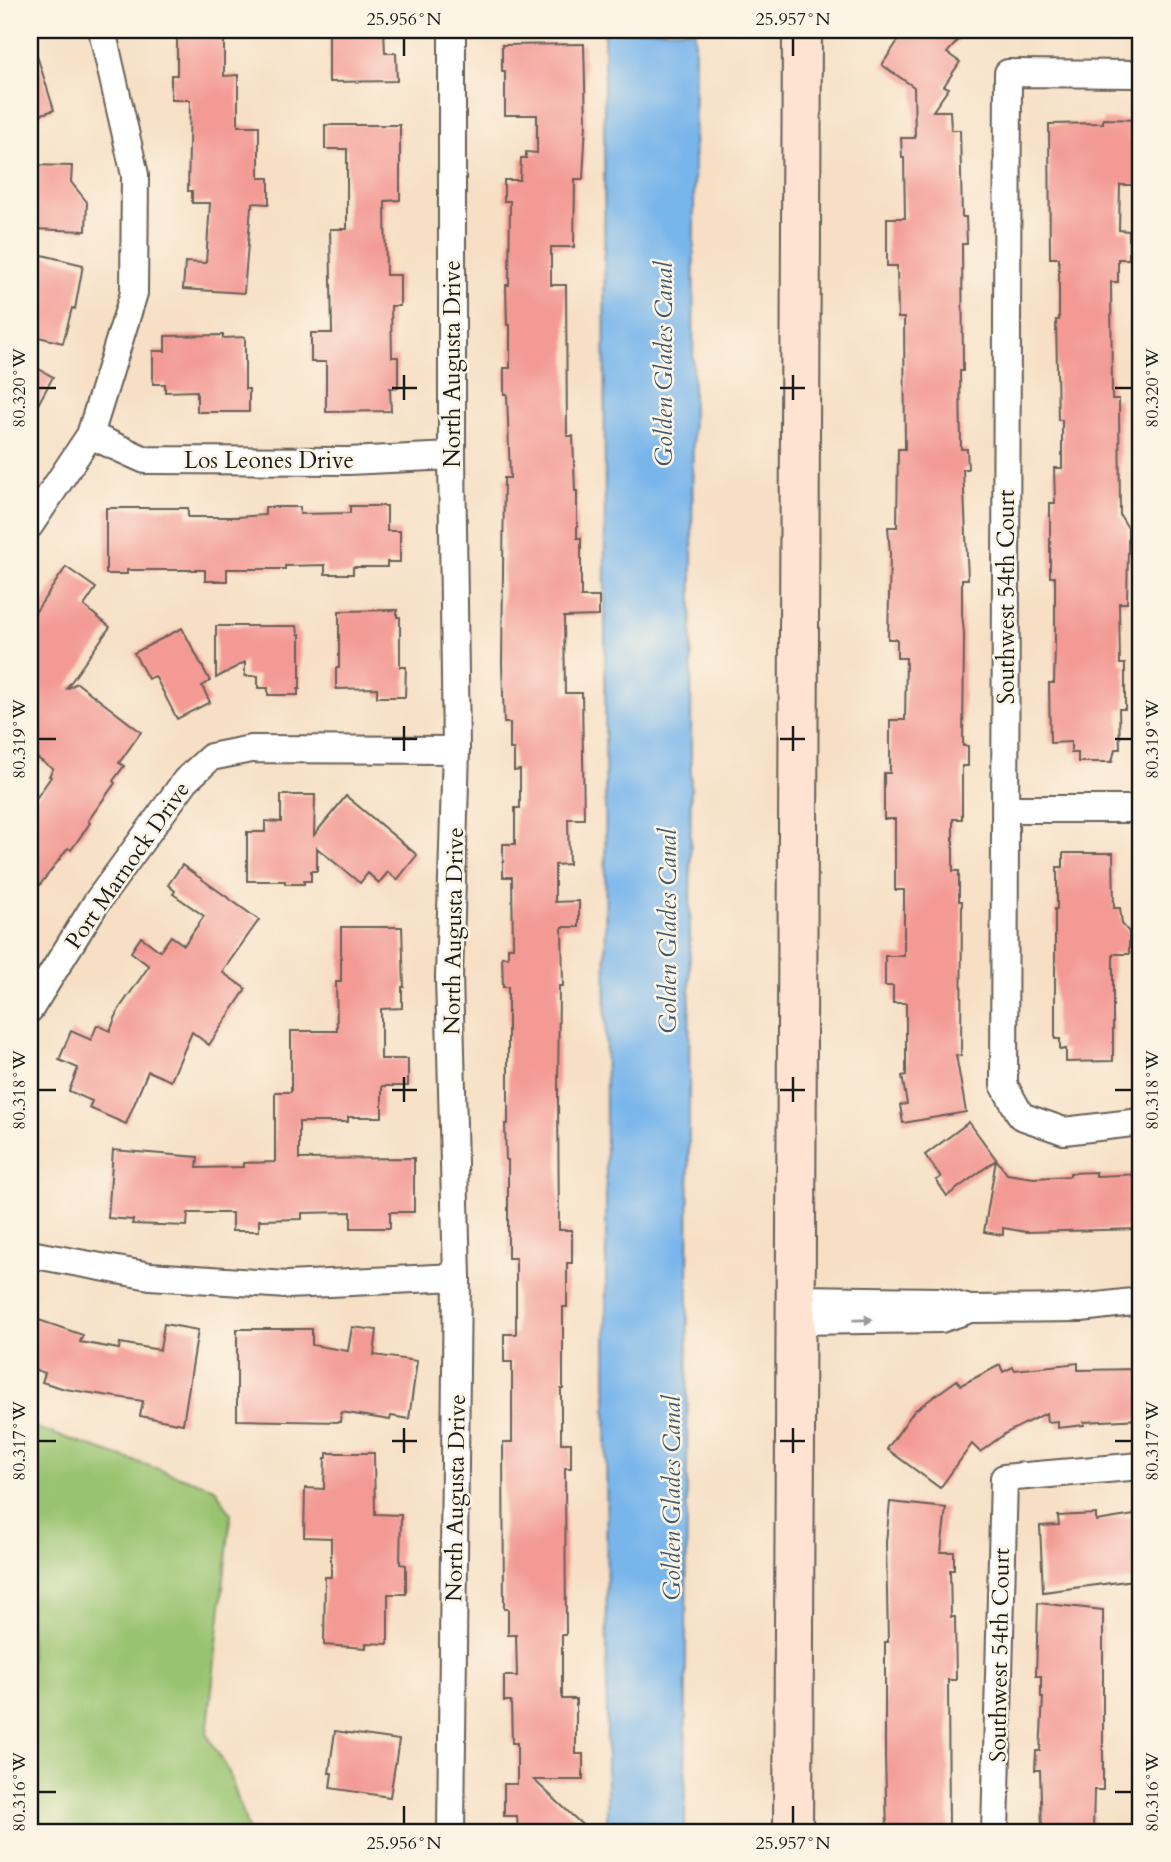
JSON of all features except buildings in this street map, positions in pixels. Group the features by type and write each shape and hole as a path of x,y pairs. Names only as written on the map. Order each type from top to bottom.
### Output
{"street":[{"path":"30,525 90,435 134,293 135,175 102,30"},
{"name":"North Augusta Drive","path":"451,1832 457,1277 449,976 456,750 452,456 452,30"},
{"path":"793,1832 802,30"},
{"name":"Southwest 54th Court","path":"1141,74 1008,73 1004,1085 1021,1116 1064,1131 1141,1122"},
{"name":"Los Leones Drive","path":"90,435 145,460 348,461 452,456"},
{"name":"Port Marnock Drive","path":"30,1009 96,903 186,780 211,757 251,749 456,750"},
{"path":"1005,809 1141,809"},
{"path":"30,1254 150,1276 287,1285 457,1277"},
{"path":"795,1310 941,1319 970,1309 1081,1308 1141,1301"},
{"name":"Southwest 54th Court","path":"995,1832 1004,1478 1141,1466"}],"green space":[{"path":"30,1426 215,1488 231,1514 207,1735 228,1770 249,1832 30,1832"}],"water":[{"name":"Golden Glades Canal","path":"604,30 695,30 685,1832 607,1832"}]}
